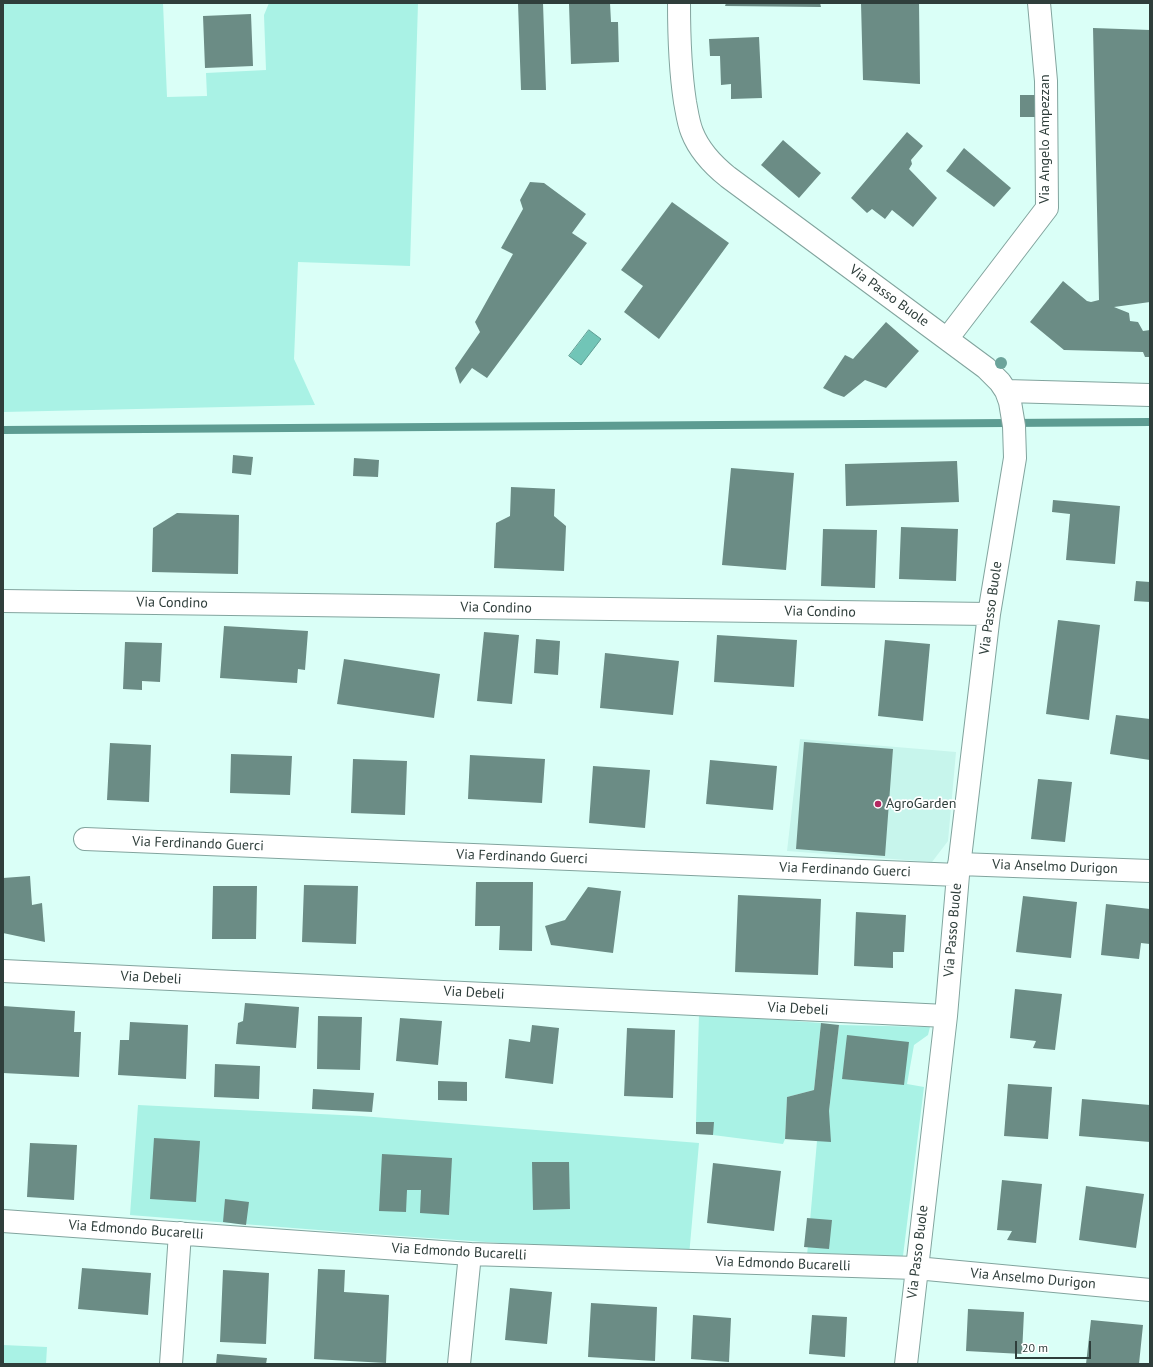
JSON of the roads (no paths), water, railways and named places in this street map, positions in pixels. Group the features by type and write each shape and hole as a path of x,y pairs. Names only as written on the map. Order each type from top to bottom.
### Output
{"street":[{"name":"Via Passo Buole","path":"679,3 680,52 683,88 688,116 692,131 698,144 711,162 728,177 986,368 1000,382 1008,396 1014,426 1014,470 989,614 958,869 946,1016 906,1364"},
{"name":"Via Angelo Ampezzan","path":"947,339 1047,208 1046,81 1039,3"},
{"path":"1008,396 1150,395"},
{"name":"Via Condino","path":"3,601 989,614"},
{"name":"Via Ferdinando Guerci","path":"85,839 958,869"},
{"name":"Via Anselmo Durigon","path":"958,869 1150,871"},
{"name":"Via Debeli","path":"3,971 946,1016"},
{"name":"Via Edmondo Bucarelli","path":"3,1221 180,1232 470,1254 916,1268"},
{"path":"171,1364 180,1232"},
{"path":"459,1364 470,1254"},
{"name":"Via Anselmo Durigon","path":"916,1268 1150,1290"}],"waterway":[{"path":"3,430 1150,422"}],"place":[{"name":"AgroGarden","path":"878,804"}]}
